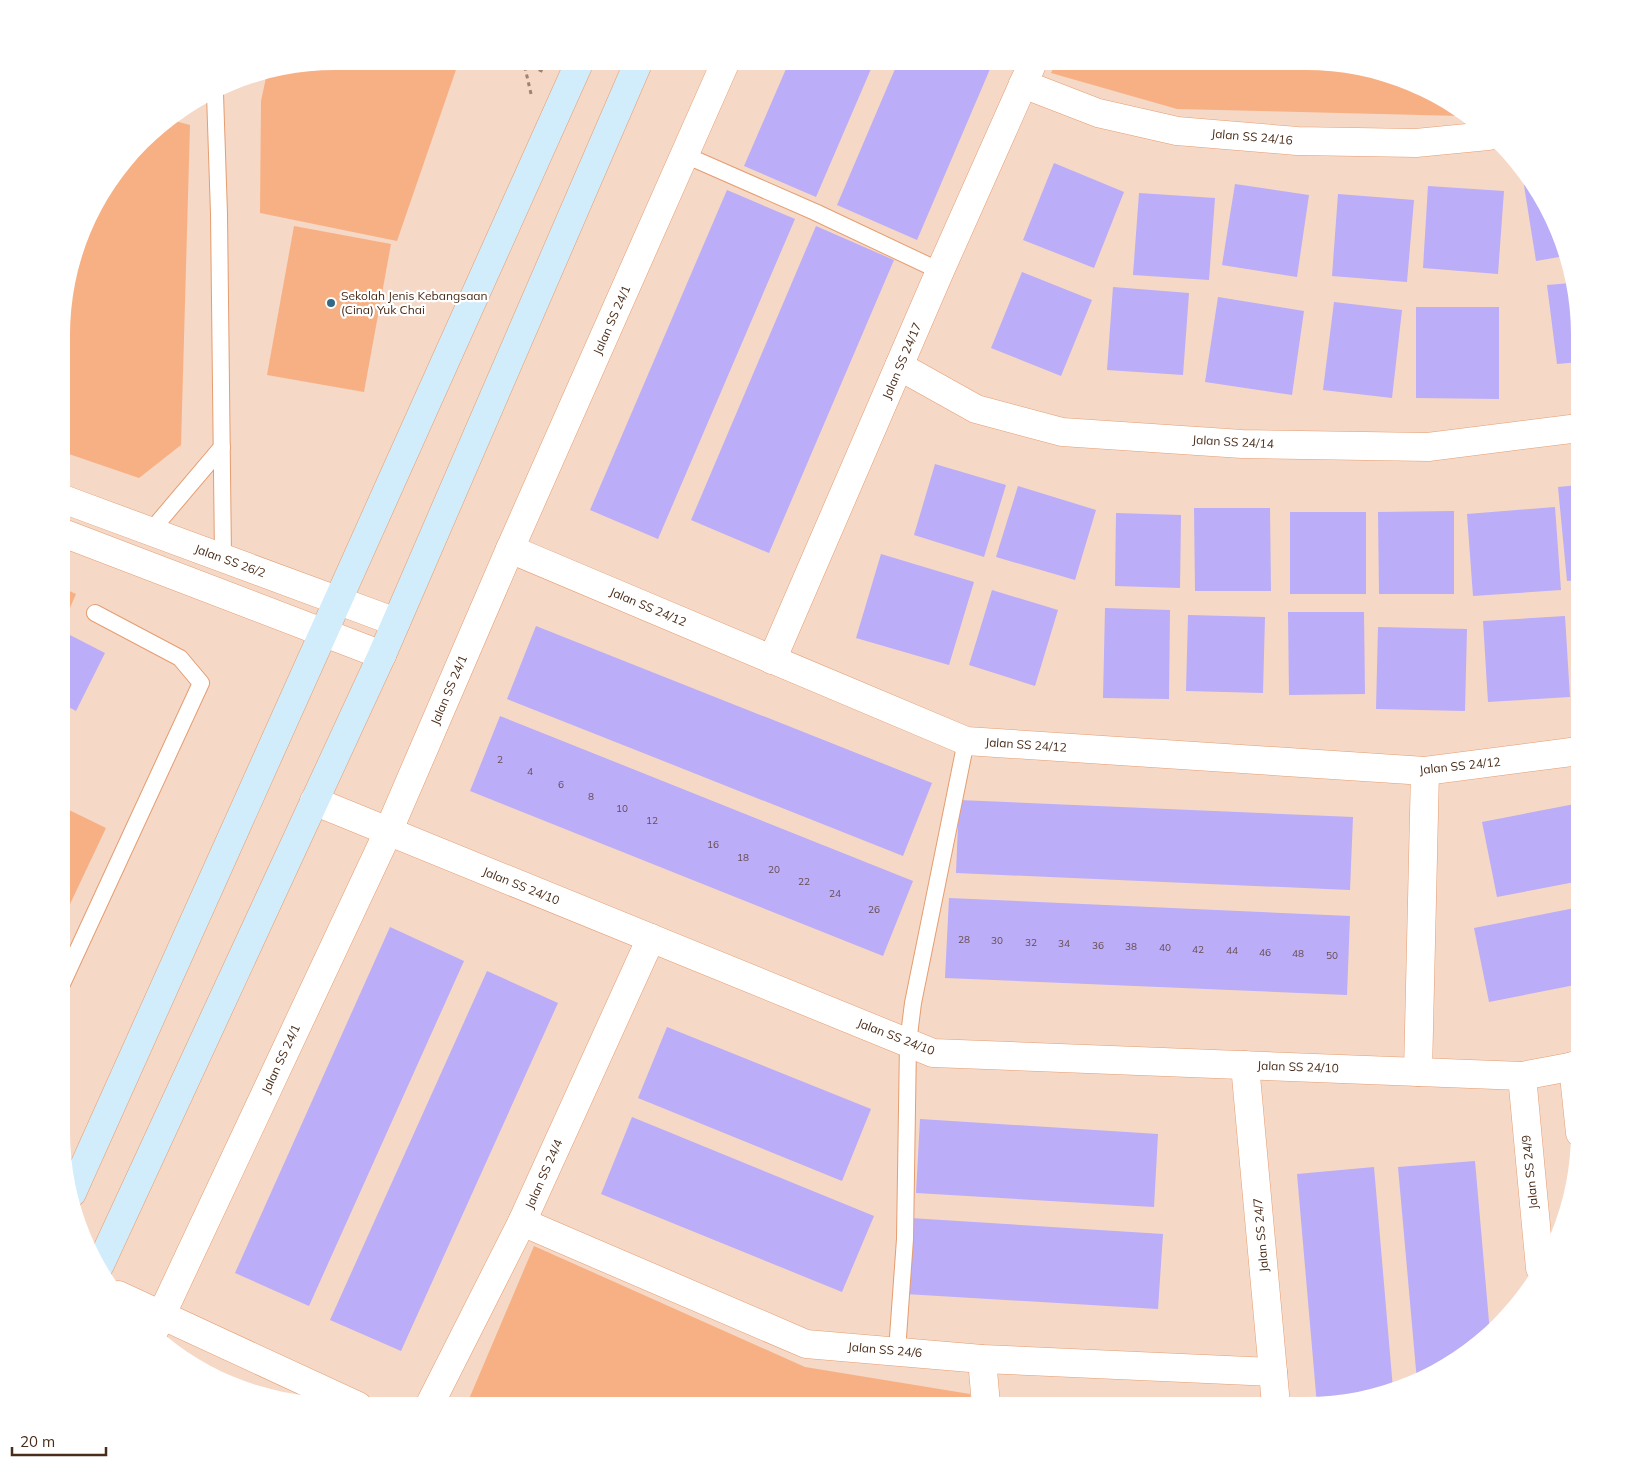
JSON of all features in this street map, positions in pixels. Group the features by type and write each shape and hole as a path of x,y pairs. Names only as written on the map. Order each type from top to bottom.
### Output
{"main road":[{"path":"76,1185 576,70"},
{"path":"103,1259 382,656 636,70"}],"street":[{"name":"Jalan SS 24/1","path":"157,1324 388,832 510,549 722,70"},
{"name":"Jalan SS 24/16","path":"1028,73 1098,113 1176,131 1297,141 1416,143 1482,137"},
{"name":"Jalan SS 24/17","path":"772,660 940,271 1028,73"},
{"name":"Jalan SS 24/14","path":"899,366 976,409 1062,432 1242,444 1428,448 1571,429"},
{"name":"Jalan SS 26/2","path":"70,502 396,622"},
{"path":"70,536 382,656"},
{"name":"Jalan SS 24/12","path":"510,549 966,741 1425,771 1571,752"},
{"path":"1418,1072 1425,771"},
{"name":"Jalan SS 24/10","path":"314,801 933,1053 1522,1076 1571,1066"},
{"name":"Jalan SS 24/4","path":"434,1397 522,1222 651,938"},
{"name":"Jalan SS 24/7","path":"1245,1065 1275,1397"},
{"name":"Jalan SS 24/9","path":"1522,1076 1539,1257"},
{"name":"Jalan SS 24/6","path":"522,1222 806,1344 982,1359 1273,1372"},
{"path":"141,1312 157,1324 336,1397"},
{"path":"982,1359 985,1397"}],"lane":[{"path":"215,99 219,214 223,558"},
{"path":"685,155 815,212 940,271"},
{"path":"150,532 222,447"},
{"path":"70,967 201,683 180,658 95,614"},
{"path":"896,1351 905,1239 908,1043 915,994 966,741"}],"shaded area":[{"path":"335,70 456,70 397,241 260,213 261,101 266,79 301,72"},
{"path":"1052,70 1306,70 1340,72 1374,79 1407,90 1423,97 1454,116 1177,109 1051,73"},
{"path":"178,122 190,125 181,445 139,478 70,454 70,335 72,301 84,250 97,218 115,188 136,160 160,136"},
{"path":"294,226 391,244 364,392 267,375"},
{"path":"70,591 76,594 70,608"},
{"path":"70,810 106,828 70,904"},
{"path":"534,1246 805,1367 970,1394 970,1397 470,1397"}],"building":[{"path":"786,70 871,70 816,197 744,166"},
{"path":"895,70 990,70 917,240 837,205"},
{"path":"1054,163 1124,192 1094,268 1023,240"},
{"path":"1235,184 1309,195 1297,277 1222,265"},
{"path":"1524,185 1544,218 1559,257 1536,261"},
{"path":"1428,186 1504,191 1498,274 1423,268"},
{"path":"727,190 795,219 658,539 590,510"},
{"path":"1139,193 1215,198 1209,280 1133,275"},
{"path":"1338,194 1414,200 1407,282 1332,276"},
{"path":"816,226 894,260 769,553 691,520"},
{"path":"1022,272 1092,300 1061,376 991,348"},
{"path":"1566,283 1569,301 1571,363 1557,364 1547,285"},
{"path":"1113,287 1189,293 1183,375 1107,370"},
{"path":"1218,297 1304,311 1292,395 1205,382"},
{"path":"1334,302 1402,310 1392,398 1323,390"},
{"path":"1416,307 1499,307 1499,399 1416,398"},
{"path":"935,464 1006,485 984,557 914,535"},
{"path":"1018,486 1096,510 1075,580 996,557"},
{"path":"1571,486 1571,581 1567,581 1558,487"},
{"path":"1555,507 1561,590 1473,596 1467,514"},
{"path":"1194,508 1270,508 1271,591 1195,591"},
{"path":"1454,511 1454,594 1379,594 1378,512"},
{"path":"1290,512 1366,512 1366,594 1290,594"},
{"path":"1116,513 1181,515 1180,588 1115,586"},
{"path":"881,554 974,582 949,665 856,638"},
{"path":"992,590 1058,610 1035,686 969,665"},
{"path":"1105,608 1170,610 1169,699 1103,698"},
{"path":"1288,612 1364,612 1365,694 1289,695"},
{"path":"1188,615 1265,617 1263,693 1186,691"},
{"path":"1565,616 1570,697 1488,702 1483,621"},
{"path":"536,626 932,783 903,856 507,699"},
{"path":"1378,627 1467,629 1465,711 1376,709"},
{"path":"70,635 105,653 76,711 70,708"},
{"path":"500,716 913,881 883,956 470,791"},
{"path":"959,800 1353,817 1350,890 956,873"},
{"path":"1571,805 1571,883 1497,897 1482,822"},
{"path":"949,898 1350,916 1347,995 945,978"},
{"path":"1571,909 1571,986 1489,1002 1474,928"},
{"path":"390,927 464,961 309,1306 235,1273"},
{"path":"487,971 558,1003 401,1351 330,1320"},
{"path":"667,1027 871,1109 842,1181 638,1098"},
{"path":"632,1117 874,1216 842,1292 601,1194"},
{"path":"920,1119 1158,1134 1154,1207 916,1193"},
{"path":"1475,1161 1489,1323 1453,1352 1416,1373 1398,1167"},
{"path":"1374,1167 1392,1382 1357,1392 1316,1396 1297,1174"},
{"path":"910,1218 1163,1234 1158,1309 905,1294"}],"place":[{"name":"Sekolah Jenis Kebangsaan (Cina) Yuk Chai","path":"331,303"}]}
